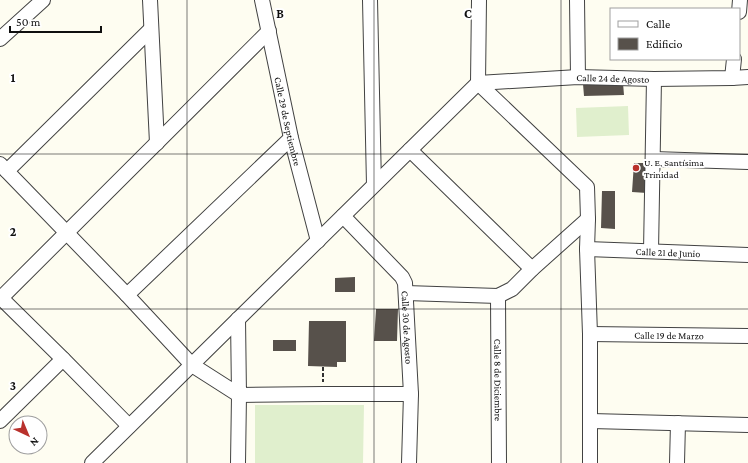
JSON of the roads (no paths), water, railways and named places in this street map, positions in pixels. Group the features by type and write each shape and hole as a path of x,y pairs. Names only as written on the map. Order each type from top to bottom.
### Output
{"street":[{"path":"0,39 43,0"},
{"path":"150,0 157,143"},
{"path":"262,0 272,0"},
{"name":"Calle 29 de Septiembre","path":"262,0 291,138 318,241"},
{"path":"370,0 374,185"},
{"path":"92,463 478,83 478,0"},
{"path":"577,0 578,77"},
{"path":"151,28 3,168 127,295 192,365 239,395 411,394"},
{"path":"130,426 64,359 0,298 269,31"},
{"path":"732,78 734,60"},
{"name":"Calle 24 de Agosto","path":"478,83 578,77 654,79 748,77"},
{"path":"651,251 654,79"},
{"path":"478,83 587,187 587,249 590,334 590,463"},
{"path":"127,295 291,138"},
{"path":"410,150 532,269"},
{"path":"653,159 748,162"},
{"name":"Calle 30 de Agosto","path":"343,216 402,276 406,283 411,394 409,463"},
{"path":"406,293 498,296 512,289 588,219"},
{"name":"Calle 21 de Junio","path":"587,249 748,254"},
{"name":"Calle 8 de Diciembre","path":"498,296 499,463"},
{"path":"238,319 238,463"},
{"name":"Calle 19 de Marzo","path":"590,334 748,336"},
{"path":"0,421 64,359"},
{"path":"590,421 748,425"},
{"path":"677,463 678,423"}],"place":[{"name":"U. E. Santísima Trinidad","path":"636,168"}]}
